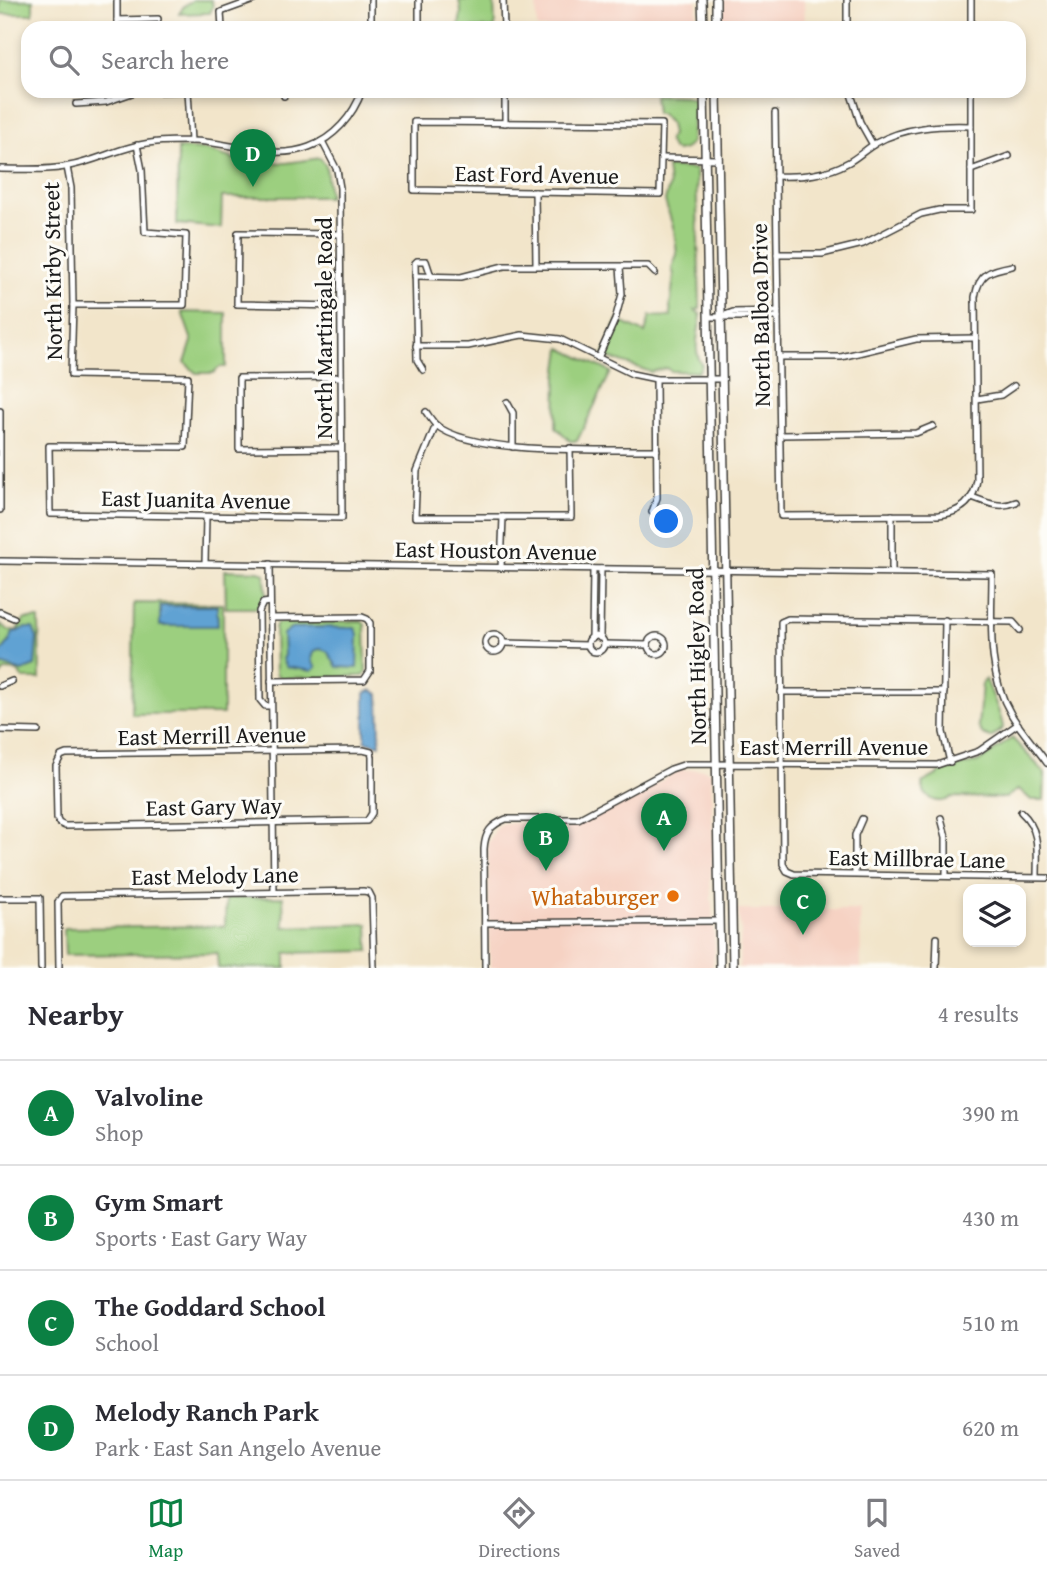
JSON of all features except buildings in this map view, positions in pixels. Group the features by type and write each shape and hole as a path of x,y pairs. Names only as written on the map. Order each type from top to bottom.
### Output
{"main road":[{"path":"702,0 703,21"},
{"path":"716,0 716,21"},
{"name":"North Higley Road","path":"704,98 713,570 733,968"},
{"name":"North Higley Road","path":"717,98 726,570 720,968"},
{"path":"719,921 732,921"}],"street":[{"path":"117,0 117,20 158,19"},
{"path":"222,21 221,12 254,0"},
{"path":"371,0 371,21"},
{"path":"419,0 419,21"},
{"path":"503,0 504,21"},
{"path":"847,0 847,21"},
{"path":"971,0 971,21"},
{"path":"76,104 106,102 114,98"},
{"path":"189,98 191,141"},
{"path":"0,169 67,167 137,145 191,141 218,142 272,153 300,150 322,141 347,118 358,98"},
{"path":"505,98 505,122 662,124 661,158 719,159"},
{"path":"852,98 860,122 873,145"},
{"path":"777,254 822,254 863,244 921,214 939,210 971,210 971,98"},
{"name":"North Balboa Drive","path":"775,113 781,516 892,514"},
{"name":"East Ford Avenue","path":"505,122 414,122 414,190 660,194 661,158"},
{"path":"776,176 801,177 835,169 873,145 923,127 971,127"},
{"name":"North Martingale Road","path":"322,141 337,170 340,188 342,518"},
{"path":"73,305 184,305 186,235 145,232 142,170 137,145"},
{"path":"971,170 1009,156"},
{"name":"North Kirby Street","path":"50,514 49,446 185,447 188,377 71,375 71,188 67,167"},
{"path":"536,192 536,265"},
{"path":"340,233 238,233 237,304 340,306"},
{"path":"423,370 417,360 415,263 422,260 429,265 431,276"},
{"path":"415,276 461,277 504,265 648,266 655,273"},
{"path":"892,572 892,514 949,514 966,505 972,497 977,480 975,297 977,286 990,271 1012,266"},
{"path":"598,358 615,320 622,294 620,267"},
{"path":"709,317 733,312 778,314"},
{"path":"416,346 468,346 522,335 559,339 632,374 656,379 723,379"},
{"path":"779,357 841,357 916,339 976,338"},
{"path":"340,377 239,378 239,449 341,448"},
{"path":"652,512 657,498 656,379"},
{"path":"978,400 1001,395 1014,386"},
{"path":"508,402 513,414 513,447"},
{"path":"0,411 1,510"},
{"path":"426,412 436,425 460,437 486,444 657,450"},
{"path":"436,425 416,471 415,517 571,517 570,448"},
{"path":"780,435 916,433 933,426"},
{"path":"972,497 997,506 1016,502"},
{"name":"East Juanita Avenue","path":"50,514 342,518"},
{"path":"205,563 206,517"},
{"path":"501,568 503,517"},
{"name":"East Houston Avenue","path":"0,561 992,574 992,622"},
{"path":"270,564 274,892"},
{"path":"593,569 590,641 592,651 603,649 604,644"},
{"path":"601,569 600,638 604,644"},
{"path":"270,602 263,603 259,611 260,700 265,706 271,706"},
{"path":"0,612 14,618"},
{"path":"270,618 367,619 370,623 370,671 364,680 271,681"},
{"path":"781,764 781,622 788,619 1013,622 1020,630"},
{"path":"945,620 943,732 950,762"},
{"path":"992,622 993,662 1004,700 1047,763"},
{"path":"503,643 590,641 600,638"},
{"path":"604,644 648,645"},
{"path":"0,686 12,681"},
{"path":"781,691 944,692"},
{"name":"East Merrill Avenue","path":"723,763 912,766 950,762 979,751 1018,724"},
{"path":"0,730 38,730"},
{"name":"East Merrill Avenue","path":"59,823 57,761 66,754 370,752 370,818"},
{"path":"485,968 485,837 495,824 506,819 578,819 677,766 723,763"},
{"name":"East Millbrae Lane","path":"781,764 783,864 787,871 794,874 1047,878"},
{"path":"1021,812 1033,822 1037,843 1037,877"},
{"name":"East Gary Way","path":"59,823 65,826 273,823 367,821 370,818"},
{"path":"941,818 946,837 946,875"},
{"path":"855,874 855,835 863,819"},
{"name":"East Melody Lane","path":"59,968 58,902 62,896 369,892 372,898 374,968"},
{"path":"0,898 40,898 41,968"},
{"path":"485,923 719,921"},
{"path":"936,968 937,938"}],"shaded area":[{"path":"536,0 697,0 696,21 537,21"},
{"path":"722,0 804,0 805,21 723,21"},
{"path":"704,769 711,773 713,853 710,882 715,949 712,968 490,968 488,843 497,826 504,823 575,824 587,821 681,770"},
{"path":"738,910 860,910 861,968 739,968 741,932"}],"green space":[{"path":"0,0 33,0 33,14 0,14"},
{"path":"193,0 211,0 213,6 210,13 179,14 184,6"},
{"path":"459,0 494,0 495,21 460,21"},
{"path":"654,98 697,100 691,143 685,149 672,149 668,140 672,134 670,124 661,114 656,114"},
{"path":"178,148 206,150 240,161 286,163 320,158 326,166 329,197 222,197 221,228 177,224"},
{"path":"667,167 696,169 700,309 695,310 701,315 697,353 702,365 698,372 671,371 666,368 651,372 603,356 617,320 645,333 650,316 671,317 674,275 672,268 677,254 674,230 665,201 669,186"},
{"path":"182,312 226,313 226,367 220,367 213,373 196,373 185,363 192,341"},
{"path":"561,348 611,372 577,441 570,441 556,427 557,377"},
{"path":"225,570 259,571 265,574 266,595 257,608 226,608"},
{"path":"134,603 223,604 223,714 132,714"},
{"path":"25,619 39,619 40,679 23,679 18,671 6,670 0,676 0,624 10,631 17,630"},
{"path":"362,621 365,625 366,672 363,676 282,678 276,674 277,623"},
{"path":"986,679 1003,728 991,738 983,735 978,726 982,684"},
{"path":"1012,738 1045,773 1044,800 1031,800 1019,789 1005,798 952,797 942,801 932,799 925,793 922,783 946,770 980,761"},
{"path":"283,897 284,927 368,924 369,951 286,953 286,968 218,968 217,953 65,955 64,928 225,926 226,898"}],"water":[{"path":"160,606 217,606 218,626 160,626"},
{"path":"33,628 37,638 35,666 22,671 0,664 0,653 13,633"},
{"path":"291,628 355,628 358,634 357,668 337,667 327,651 320,649 312,654 312,662 316,667 312,671 286,667 282,659 283,634"},
{"path":"371,690 379,694 380,745 365,741 365,693"}],"place":[{"name":"Melody Ranch Park","path":"253,187"},
{"name":"Valvoline","path":"664,851"},
{"name":"Gym Smart","path":"546,871"},
{"name":"Whataburger","path":"673,896"},
{"name":"The Goddard School","path":"803,935"}]}
